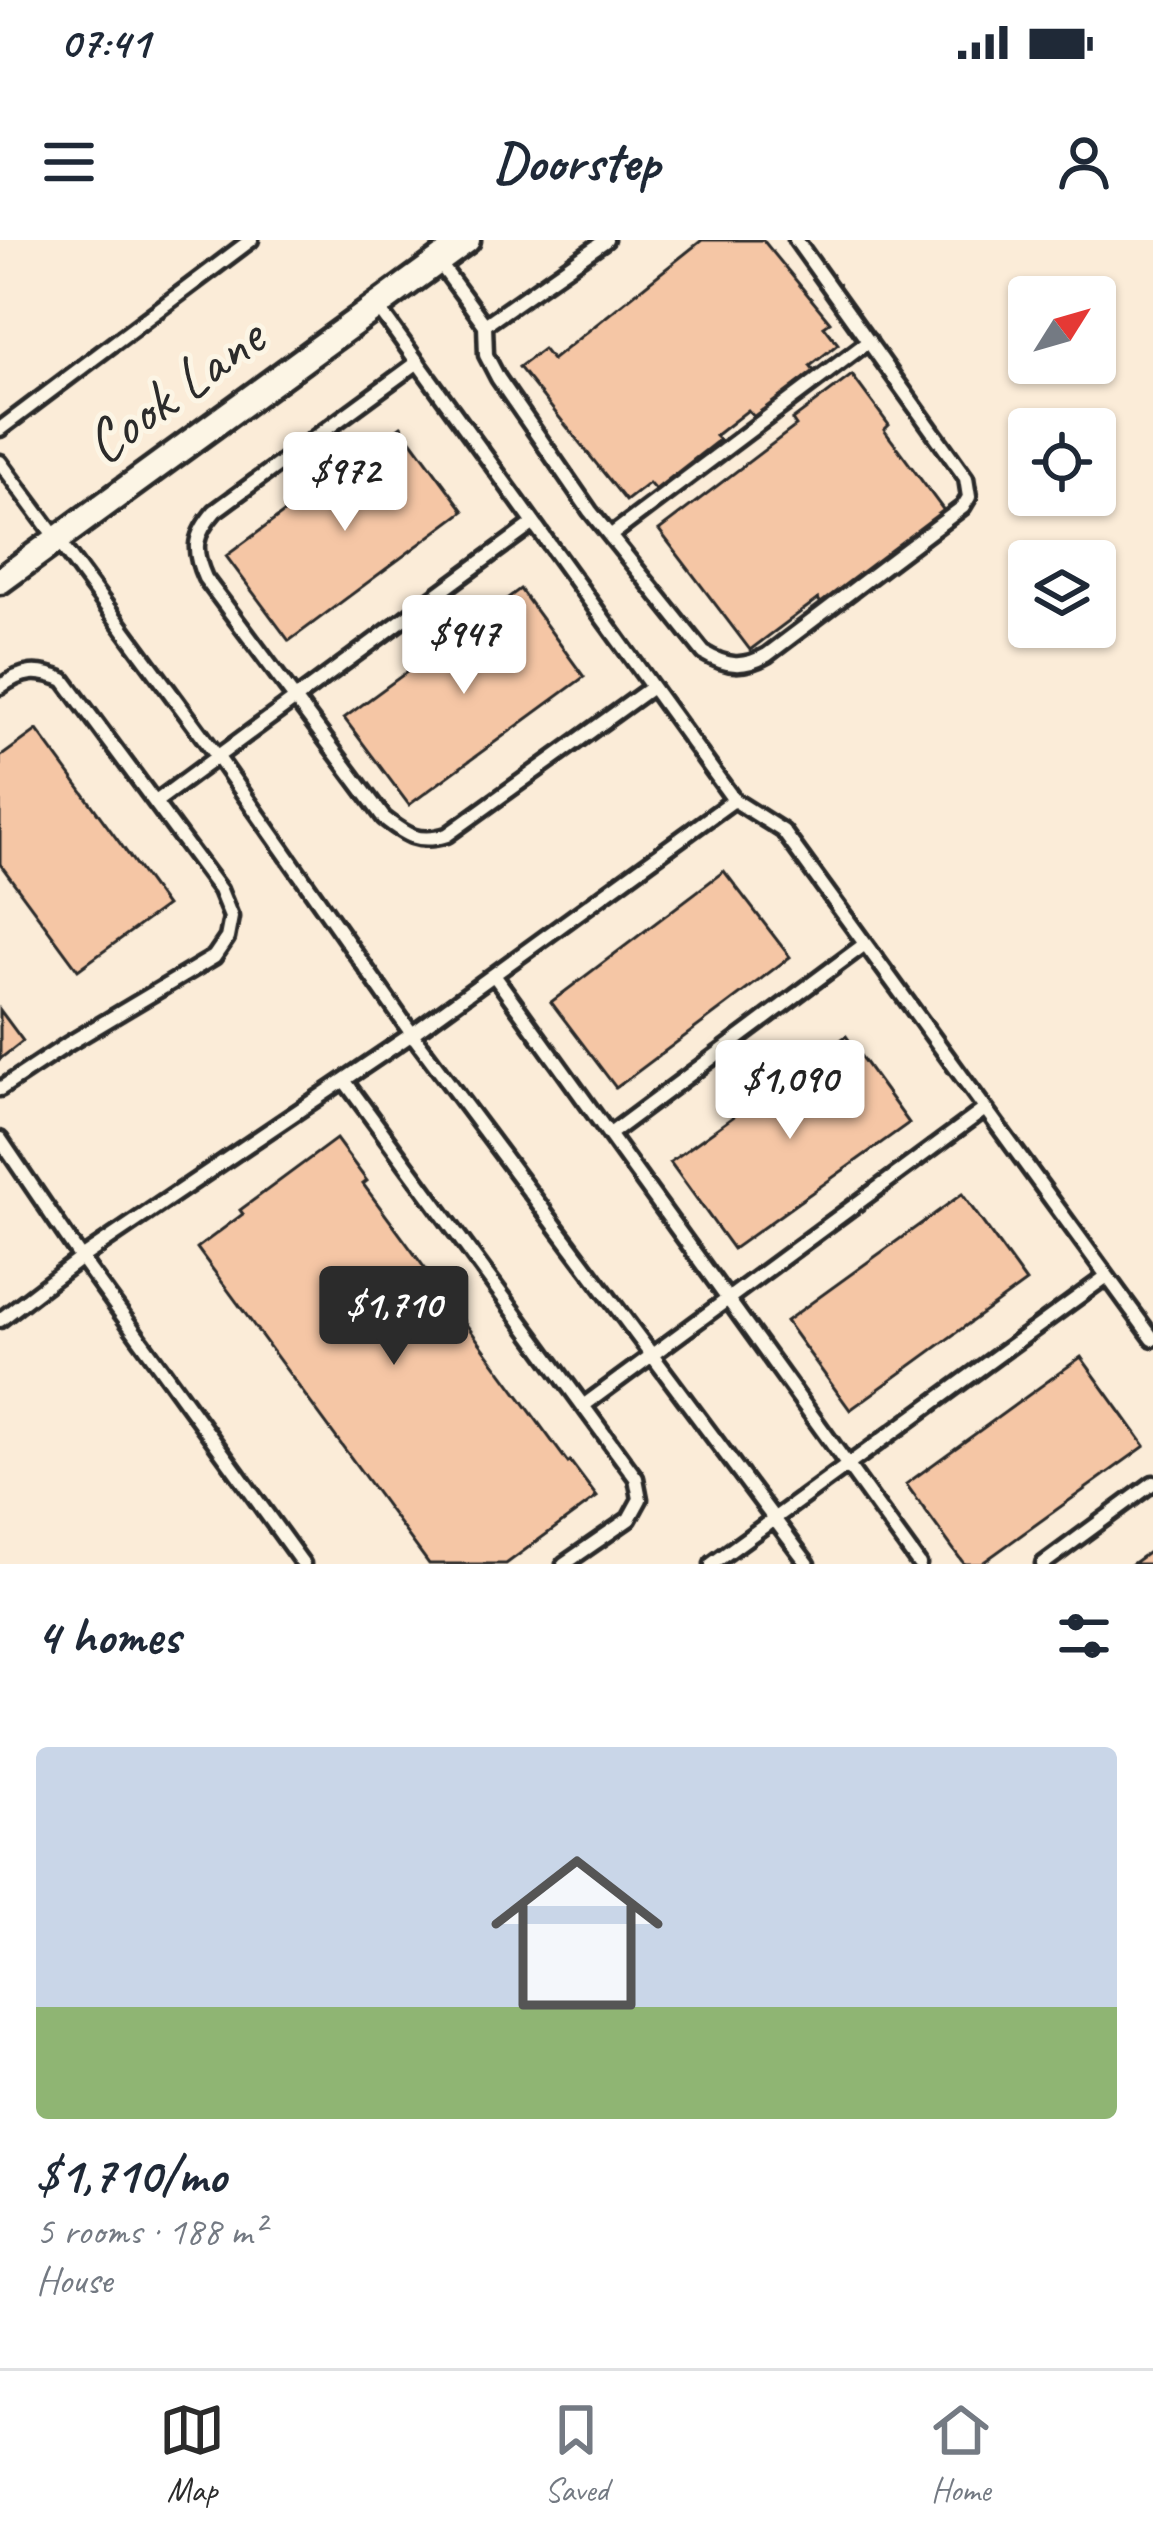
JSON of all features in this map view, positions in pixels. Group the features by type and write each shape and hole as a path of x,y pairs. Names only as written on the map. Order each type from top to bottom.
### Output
{"street":[{"name":"Cook Lane","path":"0,580 467,240"}],"lane":[{"path":"0,429 251,240"},
{"path":"485,325 606,240"},
{"path":"438,261 485,325 486,355 497,378 610,536 704,653 721,664 752,663 963,507 969,497 966,478 796,240"},
{"path":"377,305 734,800 783,831 1153,1339"},
{"path":"610,536 869,341"},
{"path":"418,362 214,512 199,530 194,554 205,578 384,818 406,836 427,842 447,835 652,687"},
{"path":"0,462 217,756 412,1034 808,1564"},
{"path":"157,801 534,523"},
{"path":"0,687 23,672 43,671 64,680 220,890 231,916 227,938 214,957 0,1089"},
{"path":"0,1320 81,1258 412,1034 734,800"},
{"path":"610,1134 865,944"},
{"path":"494,975 919,1564"},
{"path":"344,1080 636,1478 640,1499 629,1519 564,1564"},
{"path":"583,1406 985,1109"},
{"path":"0,1139 303,1564"},
{"path":"712,1564 1107,1276"},
{"path":"1043,1564 1153,1483"}],"building":[{"path":"702,240 763,240 830,322 824,326 838,344 810,366 814,371 755,418 748,410 715,436 719,440 655,490 649,483 626,501 519,367 543,349 552,360"},
{"path":"852,375 889,425 884,430 945,512 822,605 818,599 750,650 659,530 796,426 792,420"},
{"path":"401,426 464,511 289,641 226,556"},
{"path":"520,589 584,677 409,805 344,718"},
{"path":"37,730 166,906 78,970 0,864 0,757"},
{"path":"724,871 790,957 616,1088 551,1002"},
{"path":"0,1010 23,1041 0,1059"},
{"path":"846,1036 909,1123 733,1249 670,1162"},
{"path":"336,1139 367,1181 363,1184 597,1497 506,1564 429,1564 197,1248"},
{"path":"962,1194 1026,1282 850,1410 786,1321"},
{"path":"1081,1357 1145,1446 981,1564 964,1564 906,1484"},
{"path":"1153,1549 1153,1564 1132,1564"}]}
